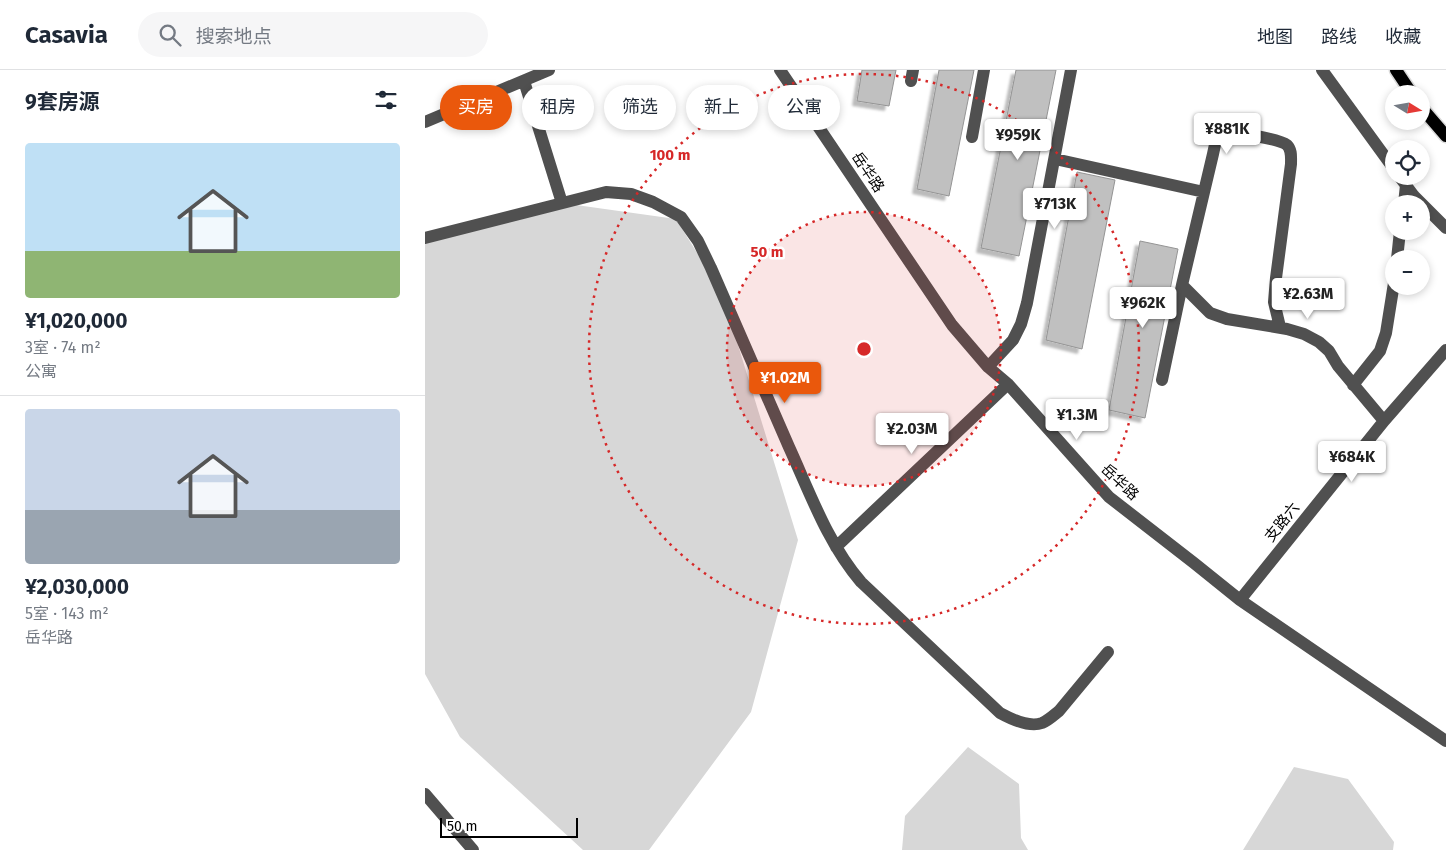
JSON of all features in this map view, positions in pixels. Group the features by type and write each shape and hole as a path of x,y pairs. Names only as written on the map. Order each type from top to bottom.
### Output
{"main road":[{"path":"1396,70 1406,85"},
{"path":"1430,117 1446,136"}],"street":[{"path":"425,122 549,70"},
{"name":"岳华路","path":"780,70 952,325 988,366 1008,384 1109,497 1240,600 1446,741"},
{"path":"972,137 984,70"},
{"path":"988,366 1013,340 1021,324 1027,303 1071,70"},
{"path":"1322,70 1385,157"},
{"path":"524,80 562,203"},
{"path":"1161,380 1217,140 1225,132 1236,132 1278,142 1286,145 1291,151 1291,164 1275,278 1274,302 1280,327"},
{"path":"1055,159 1204,192"},
{"path":"1406,185 1414,196 1446,228"},
{"path":"425,238 606,192 631,194 653,202 681,217 698,241 711,268 812,498 836,547 861,582 1000,713 1020,722 1040,724 1050,719 1059,711 1108,652"},
{"path":"1182,285 1210,313 1227,319 1280,327 1304,334 1319,342 1329,351 1353,385 1385,421"},
{"path":"1353,385 1380,350 1386,333 1392,295"},
{"name":"支路六","path":"1240,600 1385,421 1446,350"},
{"path":"836,547 1008,384"},
{"path":"425,794 473,850"}],"shaded area":[{"path":"562,203 676,219 722,293 798,540 751,712 649,850 583,850 460,737 425,674 425,241"},
{"path":"968,747 1019,784 1021,838 1028,850 902,850 905,816"},
{"path":"1294,767 1348,779 1394,842 1393,850 1243,850"}],"building":[{"path":"862,70 896,70 889,106 857,101"},
{"path":"939,70 974,70 949,196 917,189"},
{"path":"1016,70 1056,70 1019,256 981,248"},
{"path":"1077,172 1115,180 1082,349 1046,340"},
{"path":"1140,241 1178,249 1145,418 1109,410"}]}
